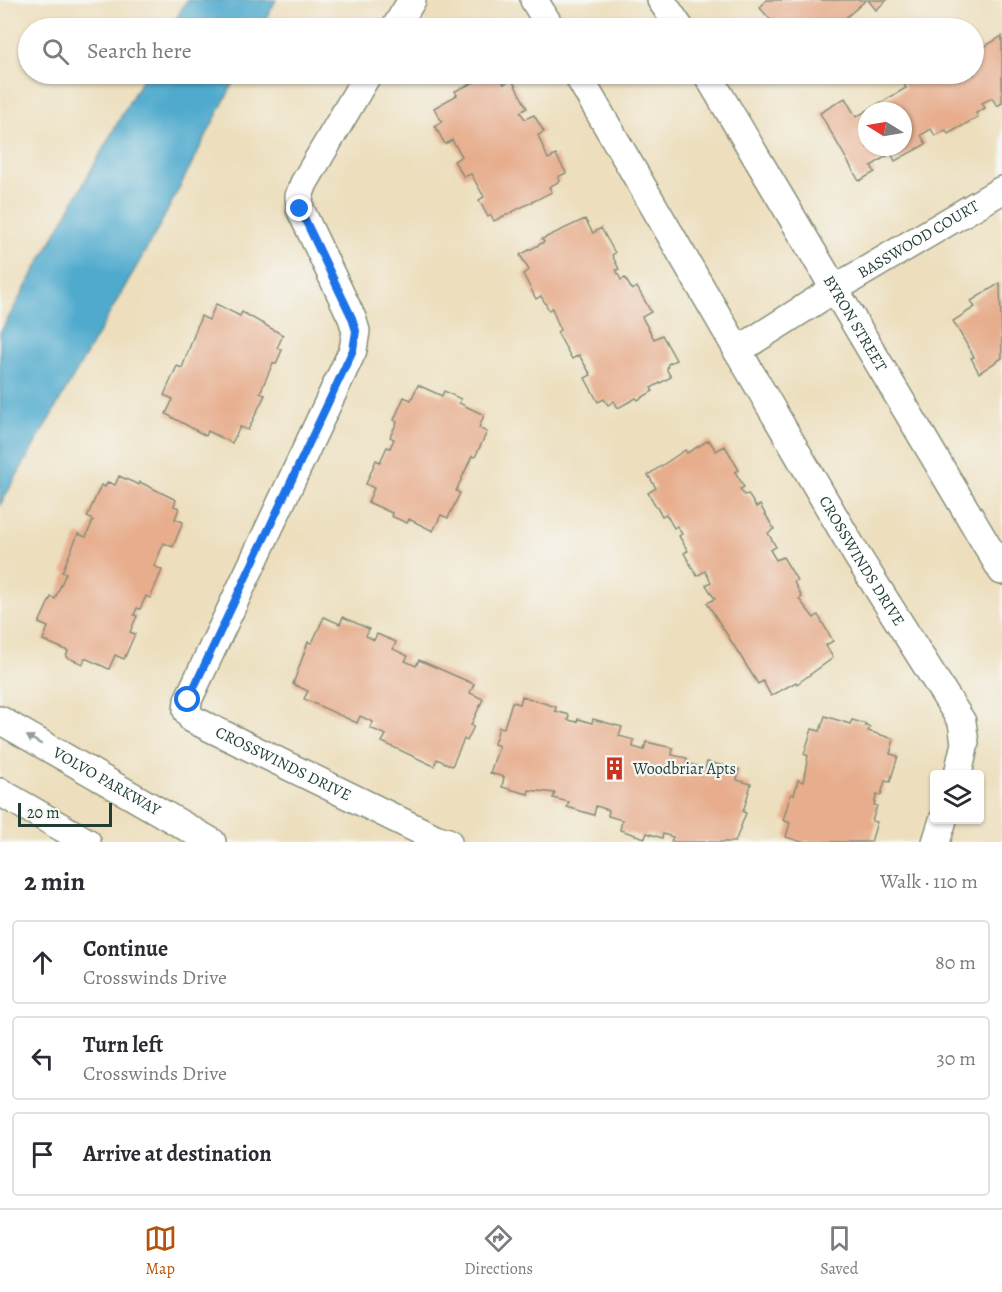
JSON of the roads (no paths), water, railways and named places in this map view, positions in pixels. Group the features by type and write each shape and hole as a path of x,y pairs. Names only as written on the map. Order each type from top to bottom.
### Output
{"street":[{"path":"401,18 412,0"},
{"path":"534,0 545,18"},
{"path":"661,0 673,18"},
{"name":"CROSSWINDS DRIVE","path":"362,84 304,183 299,196 300,209 352,318 356,331 353,350 188,700 187,711 192,719 438,841"},
{"name":"CROSSWINDS DRIVE","path":"583,84 856,554 962,722 965,743 959,770"},
{"name":"BYRON STREET","path":"713,84 1002,571"},
{"name":"BASSWOOD COURT","path":"836,288 1002,190"},
{"path":"737,351 836,288"},
{"name":"VOLVO PARKWAY","path":"0,720 212,842"},
{"path":"0,792 87,842"},
{"path":"936,842 941,824"}],"water":[{"path":"187,0 276,0 266,18 177,18"},
{"path":"139,84 233,84 159,227 0,505 0,333"}],"place":[{"name":"Woodbriar Apts","path":"615,769"}]}
